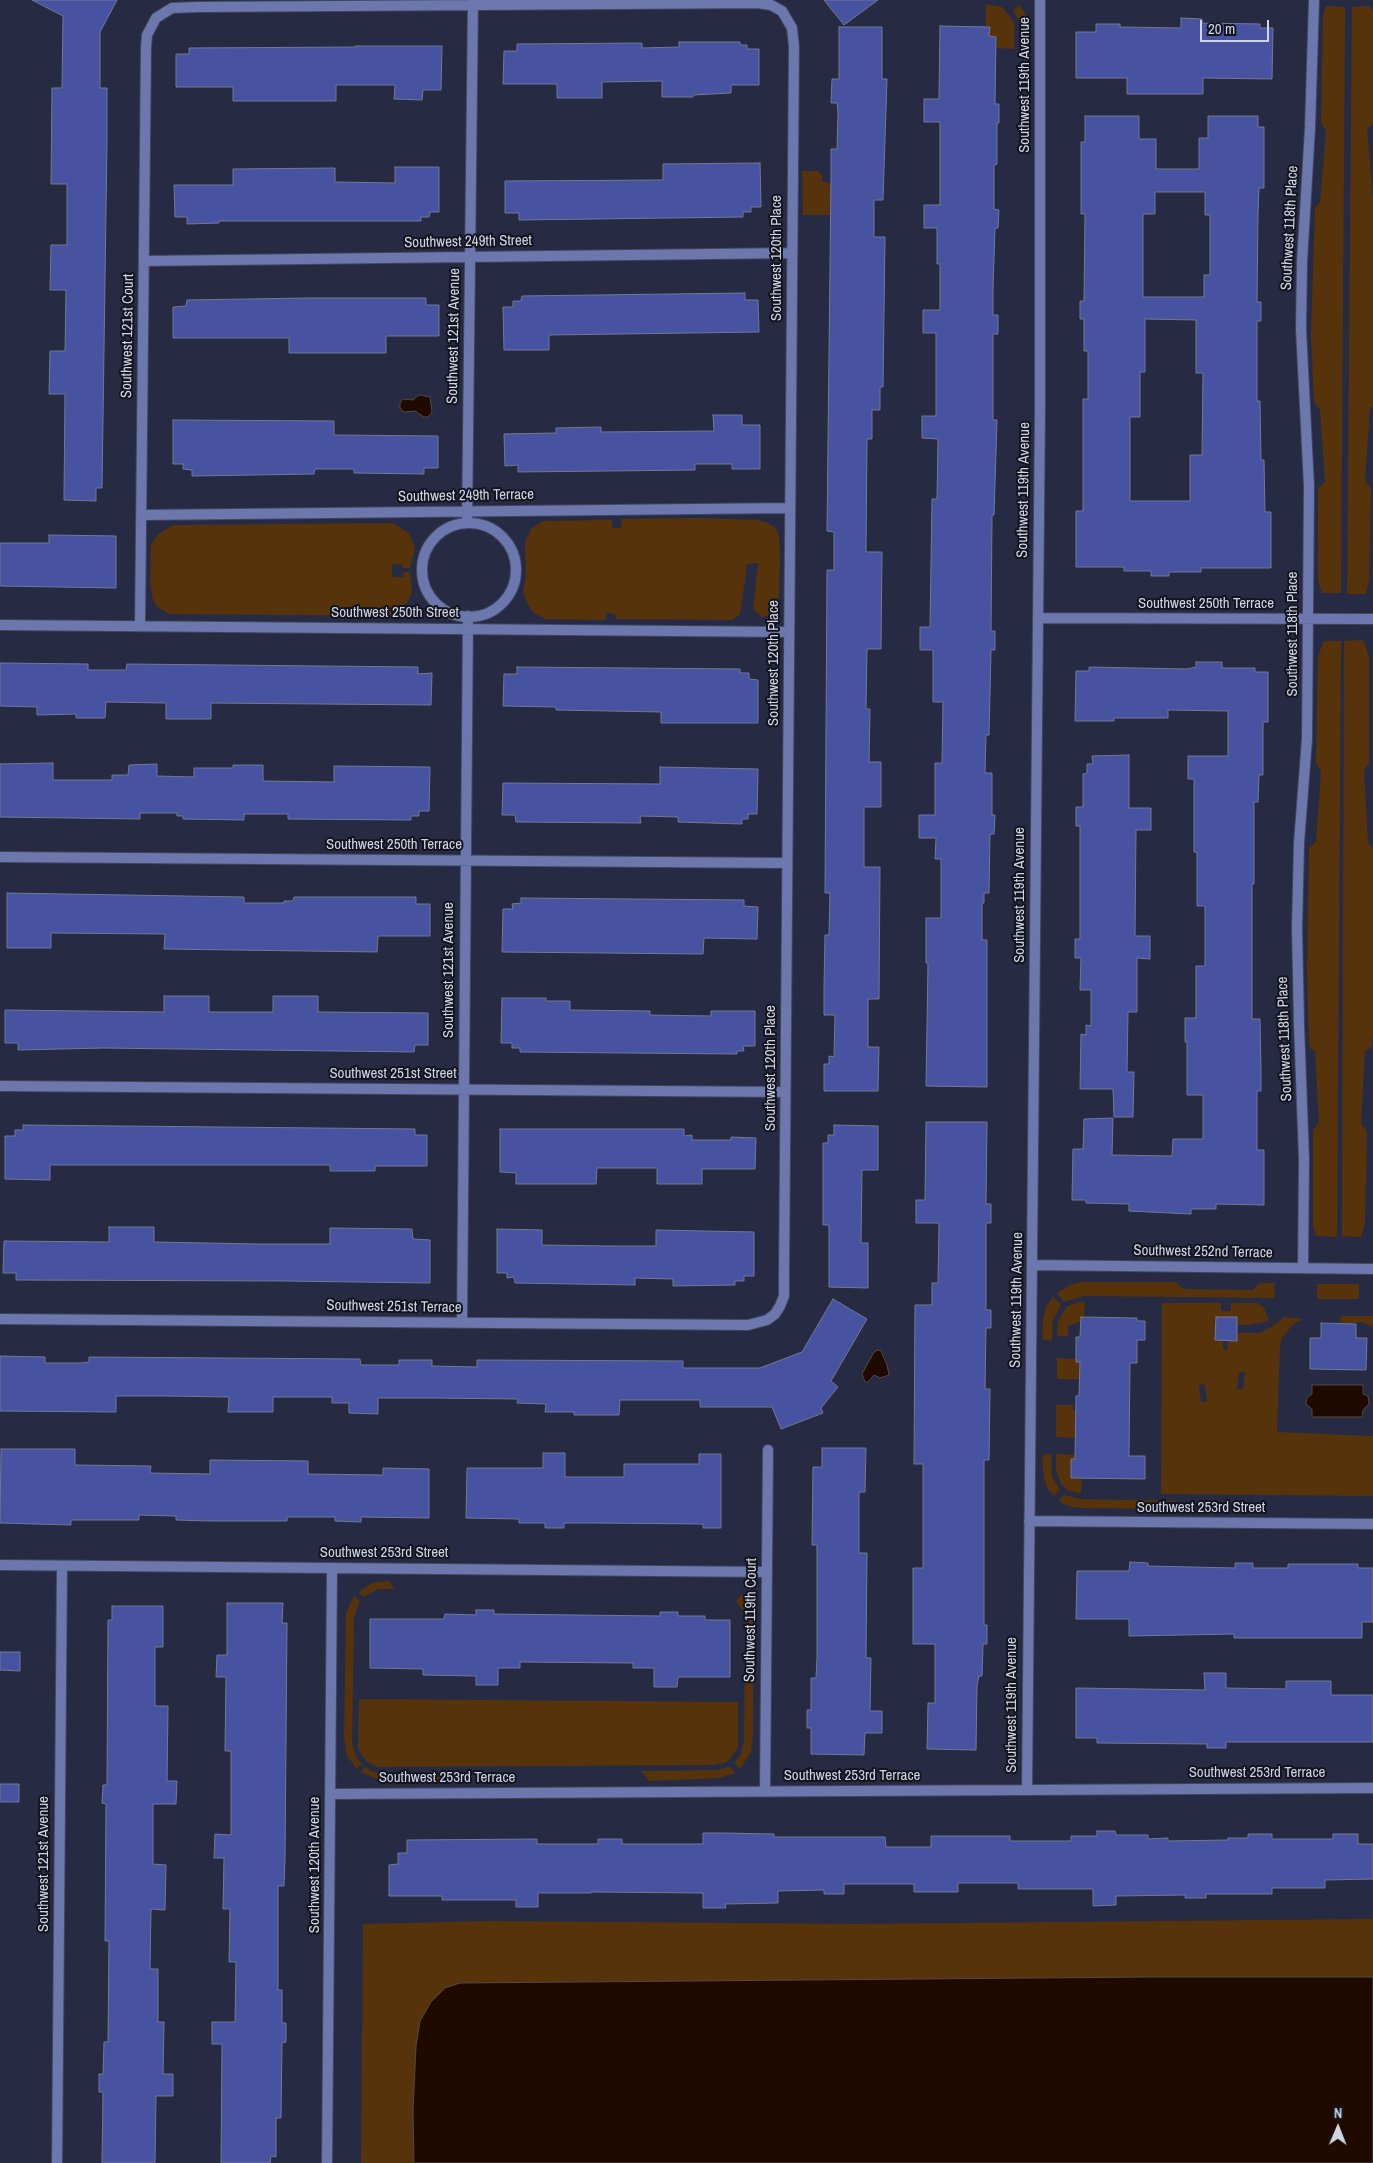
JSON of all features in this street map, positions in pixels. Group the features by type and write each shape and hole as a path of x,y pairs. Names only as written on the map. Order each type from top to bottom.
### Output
{"street":[{"name":"Southwest 119th Avenue","path":"1027,1790 1038,618 1040,0"},
{"name":"Southwest 118th Place","path":"1303,1268 1304,1159 1298,1009 1298,903 1299,843 1307,739 1309,486 1301,329 1302,262 1310,128 1314,0"},
{"name":"Southwest 121st Court","path":"140,626 146,47 147,35 153,22 161,13 172,8 473,2 757,3 776,7 789,21"},
{"name":"Southwest 121st Avenue","path":"467,523 473,2"},
{"name":"Southwest 120th Place","path":"780,1306 784,1292 794,47 793,31 789,21"},
{"name":"Southwest 249th Street","path":"144,261 792,253"},
{"name":"Southwest 249th Terrace","path":"141,515 790,508"},
{"path":"467,523 487,526 503,538 513,555 516,574 514,584 504,601 488,613 468,616 454,614 441,608 431,598 424,585 422,571 425,553 435,538 449,527 467,523"},
{"name":"Southwest 121st Avenue","path":"462,1323 468,616"},
{"name":"Southwest 250th Terrace","path":"1038,618 1373,619"},
{"name":"Southwest 250th Street","path":"0,625 789,632"},
{"name":"Southwest 250th Terrace","path":"0,857 787,862"},
{"name":"Southwest 251st Street","path":"0,1086 786,1092"},
{"name":"Southwest 252nd Terrace","path":"1032,1265 1373,1269"},
{"name":"Southwest 251st Terrace","path":"0,1319 753,1324 771,1317 780,1306"},
{"name":"Southwest 119th Court","path":"765,1791 768,1450"},
{"name":"Southwest 253rd Street","path":"1029,1522 1373,1524"},
{"name":"Southwest 253rd Street","path":"0,1565 767,1572"},
{"name":"Southwest 121st Avenue","path":"57,2163 62,1566"},
{"name":"Southwest 120th Avenue","path":"327,2163 332,1568"},
{"name":"Southwest 253rd Terrace","path":"331,1794 1373,1788"}],"shaded area":[{"path":"986,4 1002,7 1011,18 1014,24 1014,49 997,48 997,37 989,36 990,27 986,26"},
{"path":"1020,5 1028,23 1027,48 1025,49 1019,49 1019,21 1013,10"},
{"path":"1326,6 1345,7 1341,593 1322,593 1318,580 1318,488 1325,482 1320,409 1314,403 1311,336 1315,208 1320,202 1326,131 1321,123 1323,16"},
{"path":"1370,6 1373,13 1373,124 1367,128 1373,201 1373,406 1370,409 1365,480 1371,489 1369,579 1366,594 1347,594 1352,7"},
{"path":"802,171 818,171 822,176 822,182 831,184 830,215 803,215"},
{"path":"419,395 430,397 432,412 428,417 424,417 415,411 404,412 400,408 400,403 403,399 413,400"},
{"path":"697,518 758,520 768,523 776,529 779,536 780,555 779,596 775,607 768,616 761,617 753,608 758,563 747,564 740,614 732,620 616,619 615,614 607,613 605,620 545,619 533,612 528,605 523,592 526,574 525,543 531,529 543,521 612,520 612,528 621,528 622,519"},
{"path":"393,523 409,533 415,548 410,568 403,568 403,565 392,564 392,577 403,577 404,572 410,572 412,593 406,604 390,616 169,614 156,606 153,600 150,582 151,544 158,534 173,525"},
{"path":"1362,640 1369,659 1369,764 1364,770 1368,843 1373,848 1373,1032 1372,1046 1365,1052 1361,1124 1367,1132 1365,1222 1361,1237 1342,1236 1344,641"},
{"path":"1324,641 1341,641 1337,1237 1316,1236 1313,1226 1313,1130 1319,1123 1315,1052 1309,1046 1307,967 1309,848 1316,842 1321,771 1316,764 1318,656"},
{"path":"1081,1282 1176,1282 1183,1289 1253,1290 1260,1283 1275,1283 1274,1298 1083,1296 1064,1302 1057,1293 1072,1284"},
{"path":"1317,1284 1359,1284 1359,1299 1317,1299"},
{"path":"1053,1297 1061,1305 1053,1319 1052,1341 1042,1338 1046,1307"},
{"path":"1085,1302 1084,1317 1081,1317 1081,1321 1068,1326 1068,1336 1057,1336 1058,1322 1064,1311 1068,1306"},
{"path":"1162,1303 1221,1303 1221,1311 1231,1311 1231,1303 1258,1303 1264,1308 1269,1321 1237,1325 1236,1317 1216,1317 1216,1340 1223,1340 1223,1349 1227,1350 1228,1341 1237,1333 1260,1333 1284,1317 1304,1319 1295,1323 1290,1328 1282,1338 1280,1345 1277,1432 1373,1436 1373,1496 1161,1494","holes":["1239,1372 1245,1372 1243,1389 1237,1389","1205,1384 1207,1402 1201,1402 1199,1385"]},
{"path":"1341,1316 1373,1316 1373,1327 1362,1322 1340,1324"},
{"path":"881,1351 889,1375 880,1378 874,1375 868,1382 865,1382 862,1374 874,1352"},
{"path":"1057,1358 1076,1359 1076,1362 1085,1362 1080,1379 1057,1379"},
{"path":"1312,1385 1363,1385 1363,1394 1368,1396 1369,1404 1363,1410 1362,1417 1312,1417 1312,1409 1306,1404 1307,1398 1312,1394"},
{"path":"1056,1405 1073,1405 1073,1410 1080,1410 1076,1438 1056,1437"},
{"path":"1046,1454 1051,1454 1052,1477 1060,1490 1054,1496 1048,1489 1044,1478 1042,1458"},
{"path":"1056,1454 1075,1455 1075,1459 1071,1459 1071,1478 1082,1479 1081,1493 1068,1491 1061,1484 1056,1470"},
{"path":"1064,1495 1080,1499 1178,1501 1170,1509 1083,1508 1071,1507 1062,1503 1059,1500"},
{"path":"389,1581 394,1589 378,1589 364,1597 358,1592 372,1583"},
{"path":"742,1594 753,1616 753,1734 751,1752 740,1769 734,1763 741,1754 744,1740 745,1621 744,1613 736,1601"},
{"path":"354,1596 360,1601 354,1617 352,1744 356,1757 362,1764 357,1769 347,1756 344,1737 346,1613"},
{"path":"359,1699 738,1702 738,1747 729,1760 713,1765 376,1767 366,1761 358,1749"},
{"path":"730,1766 735,1773 719,1778 649,1781 641,1771 718,1770"},
{"path":"365,1767 373,1772 381,1773 457,1773 449,1781 382,1781 361,1772"},
{"path":"1373,1919 1373,1977 460,1983 413,2110 414,2163 361,2163 363,1924 489,1921 856,1924"},
{"path":"1373,1977 1373,2163 414,2163 413,2110 416,2046 420,2021 431,2002 445,1988 460,1983"}],"building":[{"path":"32,0 117,0 100,32 100,88 107,88 107,141 102,488 96,488 96,501 64,500 65,394 49,394 50,351 65,351 66,290 50,290 51,245 67,245 67,184 51,184 52,88 62,88 63,16"},
{"path":"824,0 878,0 844,25"},
{"path":"1181,18 1202,19 1202,23 1260,24 1260,28 1273,28 1272,79 1203,78 1203,94 1127,94 1127,78 1076,78 1076,32 1096,32 1096,24 1120,24 1120,27 1181,28"},
{"path":"940,26 990,27 989,36 996,37 995,104 999,104 997,164 994,165 994,209 999,210 998,228 995,228 993,288 993,315 998,315 998,334 993,334 993,420 997,420 994,515 992,515 991,631 995,631 995,650 991,650 989,735 986,735 985,773 992,773 992,815 995,815 994,834 990,834 989,893 984,893 984,903 982,903 982,940 987,940 987,1087 926,1086 928,963 926,963 926,918 941,918 941,859 935,859 936,838 919,838 919,815 935,815 935,763 942,763 943,702 933,702 933,650 920,650 920,627 930,627 932,499 937,499 938,439 922,438 922,416 936,416 936,333 923,333 923,310 940,310 940,264 937,264 937,228 924,228 924,205 940,205 940,122 924,122 924,99 939,99"},
{"path":"839,27 882,27 882,79 887,79 883,200 874,200 874,237 885,237 883,387 880,387 880,410 872,410 872,439 867,439 866,552 882,552 881,649 867,649 866,709 870,709 869,762 881,762 881,807 864,807 864,867 880,867 879,999 868,999 868,1047 879,1047 878,1091 824,1091 824,1064 829,1064 829,1056 834,1057 835,1015 824,1015 824,987 825,935 829,935 830,893 825,893 827,570 834,570 834,532 827,531 831,149 837,149 838,112 837,103 831,103 832,79 839,79"},
{"path":"679,42 740,42 740,45 747,45 747,49 759,49 759,85 731,85 731,93 693,95 693,97 662,97 662,81 602,82 602,98 557,98 557,84 503,84 504,51 517,51 517,44 642,43 642,48 679,47"},
{"path":"442,46 441,90 423,90 422,100 394,99 395,85 336,85 336,101 233,101 233,87 176,87 176,54 189,54 189,48"},
{"path":"1085,116 1139,116 1139,139 1156,139 1156,169 1199,169 1199,138 1208,138 1208,116 1258,116 1258,127 1264,127 1264,188 1259,188 1258,215 1257,302 1261,302 1261,321 1257,321 1257,401 1260,401 1261,460 1264,460 1265,512 1271,512 1271,568 1201,568 1201,572 1169,572 1169,576 1151,576 1151,571 1124,571 1124,567 1076,567 1076,511 1083,511 1083,399 1088,399 1088,351 1084,351 1084,319 1080,319 1080,301 1084,301 1085,214 1081,214 1081,142 1085,142","holes":["1155,192 1205,192 1205,215 1210,215 1210,275 1204,275 1204,297 1143,297 1143,214 1155,214","1145,319 1196,320 1196,373 1203,373 1202,455 1190,455 1190,501 1130,501 1130,417 1140,417 1140,372 1145,372"]},
{"path":"760,163 761,207 751,207 751,212 743,212 743,217 519,220 519,213 505,213 505,181 663,180 663,164"},
{"path":"395,167 439,167 439,212 430,212 429,217 421,217 421,221 219,221 219,223 187,224 187,217 175,217 174,185 233,185 233,169 335,168 335,182 395,183"},
{"path":"745,293 745,300 758,300 759,332 549,335 549,350 504,350 503,307 513,307 513,301 521,301 522,296"},
{"path":"426,298 426,305 439,305 439,336 386,336 386,353 289,353 289,338 173,338 173,307 186,306 187,300"},
{"path":"713,415 742,415 742,425 760,425 760,469 732,469 732,464 695,464 695,470 518,472 518,465 505,466 504,434 556,433 556,428 601,427 601,432 714,431"},
{"path":"173,420 334,421 334,435 438,436 438,468 424,468 424,474 354,473 354,469 315,469 314,474 192,476 192,470 183,469 183,464 173,464"},
{"path":"49,535 116,536 116,588 0,586 0,543 49,543"},
{"path":"1196,662 1222,662 1222,668 1255,668 1255,672 1268,672 1268,722 1263,722 1263,775 1259,775 1258,802 1254,802 1254,884 1252,884 1252,1019 1260,1019 1261,1091 1257,1091 1257,1150 1264,1150 1264,1205 1216,1204 1216,1209 1191,1209 1191,1214 1129,1211 1129,1204 1086,1203 1086,1200 1072,1200 1073,1149 1083,1149 1084,1119 1113,1118 1112,1155 1172,1156 1173,1139 1203,1139 1203,1095 1187,1095 1185,1018 1196,1018 1196,966 1205,966 1205,906 1197,906 1197,852 1194,852 1194,779 1188,779 1188,756 1228,756 1228,711 1168,710 1168,718 1114,718 1114,721 1075,721 1076,671 1089,671 1089,667 1187,669 1196,667"},
{"path":"0,663 88,664 88,670 126,670 127,664 418,667 418,674 432,673 431,705 211,703 211,719 166,719 166,703 106,702 105,718 76,718 76,714 37,715 37,707 0,706"},
{"path":"517,667 740,669 740,673 749,673 749,679 758,680 758,723 661,723 661,712 556,710 556,707 503,706 504,674 517,674"},
{"path":"1129,755 1129,808 1151,808 1151,830 1136,830 1135,936 1150,936 1150,959 1137,958 1137,1012 1128,1012 1127,1072 1134,1072 1133,1117 1114,1117 1113,1089 1080,1089 1081,1034 1086,1035 1086,1025 1091,1026 1091,990 1080,990 1081,958 1075,958 1075,939 1080,939 1080,826 1076,826 1076,807 1083,807 1083,774 1087,773 1087,764 1093,764 1092,756"},
{"path":"53,763 53,780 112,780 112,775 128,775 129,765 157,764 157,776 194,777 194,768 233,768 233,765 263,765 263,781 334,782 334,766 430,767 429,811 419,811 419,816 411,816 411,820 288,819 288,814 244,814 244,820 183,819 183,816 177,816 177,813 140,813 140,819 0,817 0,764"},
{"path":"660,767 758,769 757,814 748,814 748,819 742,819 742,824 678,822 678,817 640,816 641,823 516,822 515,815 502,815 503,783 660,784"},
{"path":"7,893 244,897 244,903 284,903 284,901 293,901 294,897 416,897 416,904 430,904 430,936 378,936 377,952 164,949 165,934 51,933 51,948 7,948"},
{"path":"521,898 744,900 744,906 758,907 757,939 704,938 703,954 502,952 503,909 513,909 512,904 521,903"},
{"path":"164,996 209,996 209,1012 273,1012 273,996 318,996 318,1012 428,1013 428,1045 415,1045 414,1052 103,1048 18,1050 18,1043 5,1043 5,1010 164,1012"},
{"path":"502,998 546,998 546,1001 570,1001 570,1010 650,1011 650,1015 711,1016 711,1011 755,1011 755,1046 743,1046 744,1051 737,1051 737,1054 520,1052 520,1048 512,1048 512,1043 501,1043"},
{"path":"926,1122 987,1122 986,1204 991,1204 991,1223 986,1223 986,1310 991,1310 991,1328 986,1328 985,1389 990,1389 989,1460 984,1460 984,1625 987,1625 987,1644 983,1644 982,1676 979,1676 977,1686 976,1750 927,1749 928,1703 935,1703 935,1644 913,1644 913,1568 923,1568 923,1464 914,1464 915,1305 932,1305 932,1283 938,1283 939,1223 916,1223 916,1200 925,1200"},
{"path":"23,1125 415,1129 415,1135 427,1135 427,1166 375,1166 375,1171 330,1171 330,1165 50,1165 50,1180 5,1179 5,1136 15,1136 15,1130 23,1130"},
{"path":"834,1125 878,1126 878,1170 862,1170 861,1243 868,1243 868,1288 829,1287 829,1225 823,1225 823,1143 828,1143 828,1135 834,1135"},
{"path":"500,1129 684,1129 684,1136 692,1135 692,1140 731,1140 731,1137 756,1138 755,1169 702,1169 702,1184 657,1184 657,1168 597,1168 596,1184 516,1184 516,1173 500,1172"},
{"path":"109,1227 154,1227 154,1242 258,1244 330,1244 330,1228 412,1229 413,1239 430,1240 430,1283 16,1280 16,1273 3,1273 4,1241 109,1242"},
{"path":"497,1229 542,1230 542,1245 610,1246 656,1246 656,1230 754,1232 754,1276 744,1276 744,1281 735,1281 735,1285 673,1286 673,1279 635,1278 635,1285 515,1283 514,1277 507,1278 507,1273 497,1273"},
{"path":"833,1299 867,1319 831,1381 838,1387 821,1408 823,1413 781,1429 772,1407 700,1407 700,1400 620,1400 619,1415 574,1415 574,1412 545,1412 546,1404 517,1403 518,1399 431,1398 378,1398 378,1414 349,1413 349,1403 332,1403 332,1397 273,1397 273,1412 228,1412 229,1397 168,1396 116,1396 116,1412 0,1411 0,1356 45,1357 45,1363 89,1362 89,1357 360,1359 361,1365 399,1365 399,1360 432,1360 432,1366 477,1367 477,1360 683,1361 683,1368 760,1368 802,1352"},
{"path":"1081,1317 1137,1318 1137,1321 1145,1321 1145,1340 1137,1340 1137,1363 1130,1363 1129,1456 1145,1456 1145,1479 1071,1478 1071,1459 1075,1459 1076,1396 1079,1396 1080,1362 1076,1362 1076,1337 1080,1337"},
{"path":"1216,1317 1237,1317 1237,1341 1215,1340"},
{"path":"1321,1323 1356,1324 1356,1338 1367,1338 1366,1370 1310,1369 1310,1338 1321,1338"},
{"path":"822,1448 866,1448 865,1492 859,1492 859,1553 867,1553 866,1658 871,1658 870,1711 882,1711 882,1733 865,1733 864,1755 811,1754 811,1728 807,1728 807,1710 811,1710 811,1678 816,1678 817,1658 817,1545 812,1545 813,1467 822,1467"},
{"path":"1,1449 75,1449 75,1465 151,1466 150,1473 210,1474 210,1460 308,1461 308,1474 383,1475 383,1468 429,1469 429,1518 361,1517 361,1522 335,1521 335,1517 287,1517 287,1521 210,1521 176,1520 176,1516 139,1515 139,1520 71,1520 71,1525 0,1523"},
{"path":"543,1453 565,1453 565,1477 624,1477 624,1464 699,1464 699,1454 721,1454 721,1528 703,1528 703,1524 564,1523 564,1528 545,1528 545,1523 519,1523 519,1519 466,1518 467,1468 543,1468"},
{"path":"1130,1562 1148,1563 1148,1566 1235,1568 1235,1563 1253,1563 1253,1568 1288,1568 1288,1564 1358,1564 1358,1568 1373,1568 1373,1622 1362,1622 1362,1638 1234,1638 1234,1634 1129,1636 1129,1619 1076,1619 1077,1571 1129,1571"},
{"path":"227,1603 283,1603 282,1623 287,1623 285,1858 284,1886 278,1886 278,1990 282,1990 282,2023 286,2023 286,2042 282,2043 281,2118 276,2118 276,2157 271,2156 270,2163 221,2163 222,2044 212,2044 212,2022 235,2022 236,1962 229,1962 230,1909 223,1909 224,1858 214,1858 215,1834 231,1835 231,1751 225,1751 226,1677 216,1677 217,1655 227,1655"},
{"path":"112,1606 163,1606 163,1647 155,1647 155,1706 168,1706 167,1781 177,1781 176,1804 153,1804 153,1864 166,1865 165,1910 151,1909 150,1969 158,1969 158,2022 164,2022 163,2074 173,2074 173,2096 156,2096 155,2163 102,2163 103,2092 99,2092 99,2074 103,2074 104,2042 108,2042 109,1941 105,1941 106,1804 102,1803 103,1785 107,1785 108,1620 112,1620"},
{"path":"476,1610 494,1610 494,1614 660,1616 660,1612 678,1612 678,1616 705,1616 705,1620 730,1620 730,1677 678,1677 677,1687 654,1687 654,1668 633,1668 633,1663 520,1662 520,1668 498,1668 498,1685 476,1685 476,1676 423,1675 423,1669 370,1668 370,1619 444,1619 445,1614 476,1615"},
{"path":"0,1652 20,1652 20,1671 0,1670"},
{"path":"1204,1673 1226,1673 1226,1688 1286,1689 1286,1681 1331,1681 1331,1695 1373,1695 1373,1742 1226,1742 1226,1748 1207,1748 1207,1744 1097,1743 1097,1738 1076,1738 1076,1688 1205,1690"},
{"path":"0,1784 19,1784 19,1802 0,1802"},
{"path":"1097,1831 1115,1831 1116,1835 1148,1835 1148,1839 1168,1838 1168,1841 1228,1840 1228,1838 1248,1838 1248,1834 1272,1834 1272,1839 1333,1839 1333,1834 1358,1834 1358,1844 1373,1844 1373,1879 1325,1880 1325,1888 1272,1888 1272,1894 1206,1894 1206,1898 1185,1898 1185,1895 1116,1896 1116,1905 1093,1906 1093,1889 1018,1889 1018,1883 958,1883 958,1892 914,1892 914,1884 844,1884 844,1894 824,1894 824,1890 778,1891 778,1903 725,1904 726,1908 703,1908 703,1893 538,1893 538,1907 516,1907 516,1900 442,1900 442,1896 389,1896 389,1865 398,1864 398,1853 407,1853 407,1840 537,1839 537,1844 598,1844 598,1839 622,1839 622,1844 703,1844 703,1833 722,1833 774,1834 774,1837 885,1837 886,1847 931,1847 931,1836 1010,1836 1010,1841 1071,1841 1071,1836 1097,1836"}]}
